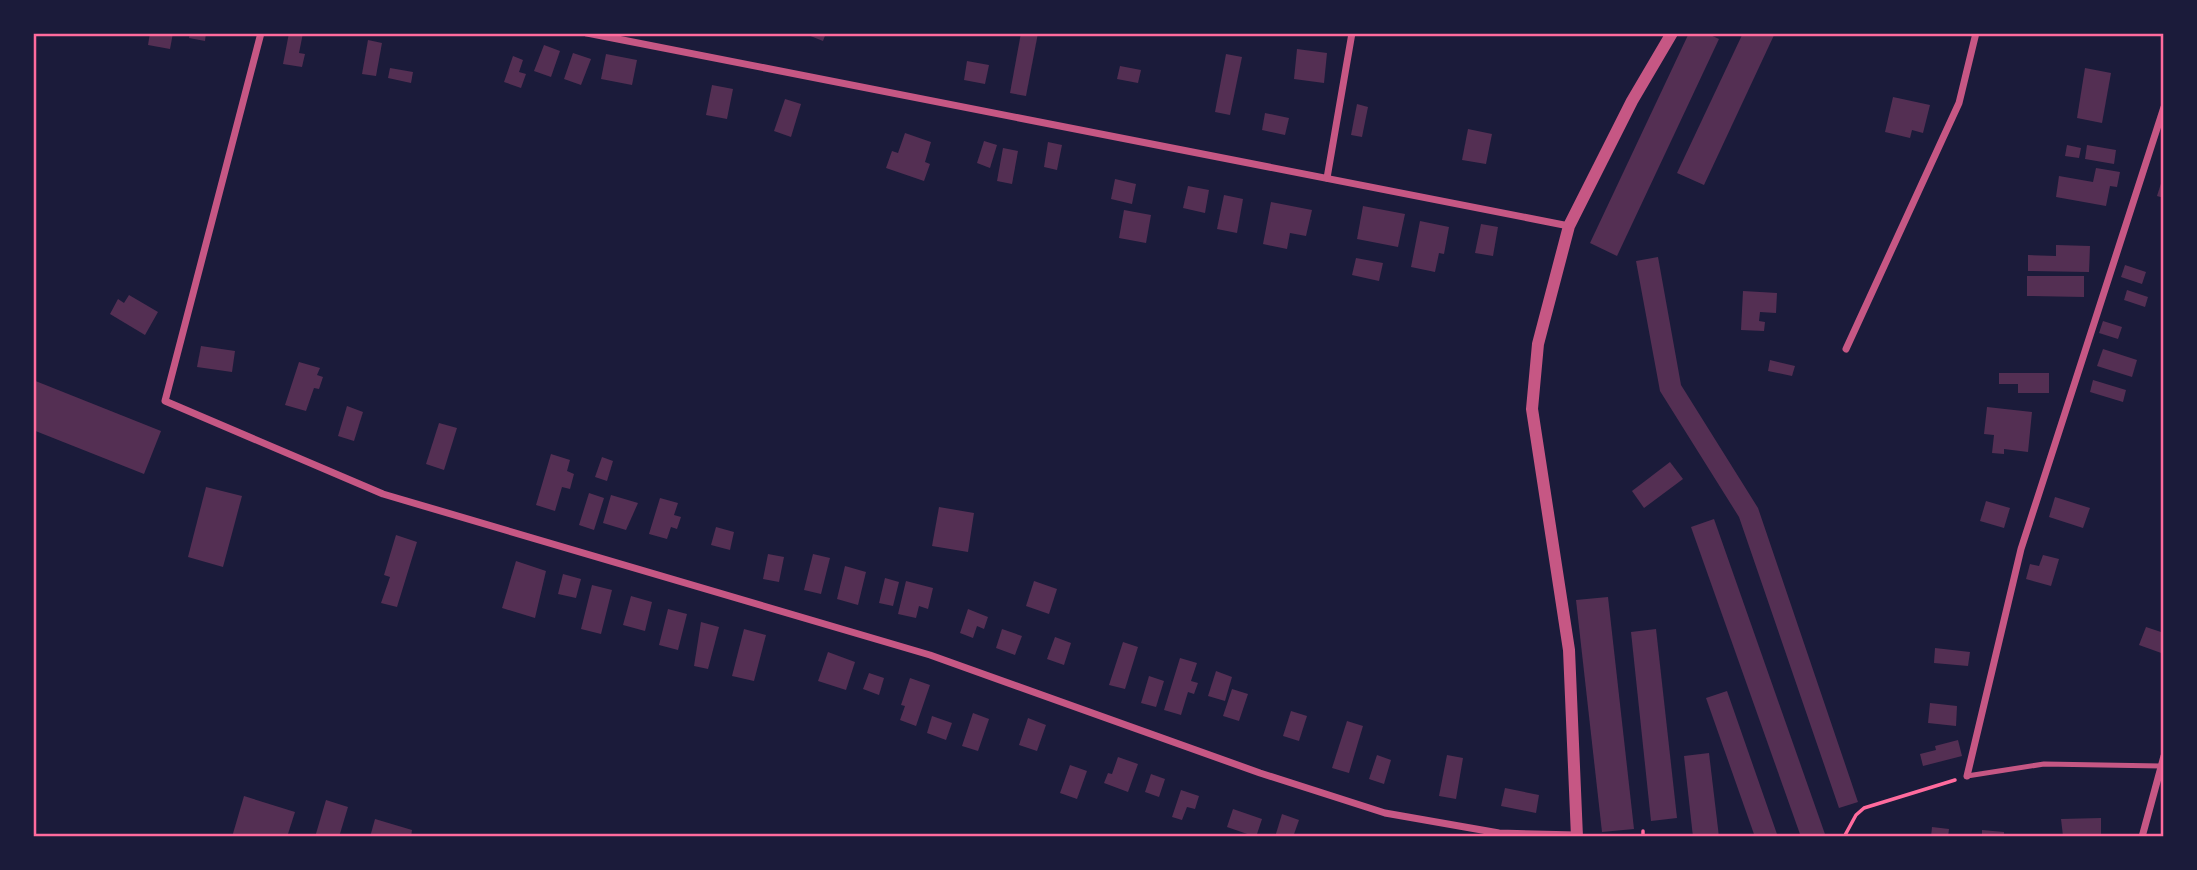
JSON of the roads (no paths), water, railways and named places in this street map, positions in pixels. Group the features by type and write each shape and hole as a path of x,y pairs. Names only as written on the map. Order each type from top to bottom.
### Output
{"street":[{"path":"261,33 165,401 383,494 930,655 1260,773 1385,813 1499,833 1577,836 1569,650 1532,410 1538,344 1569,226 1632,101 1672,33"},
{"path":"587,33 1569,226"},
{"path":"1327,178 1352,33"},
{"path":"1846,349 1959,103 1976,33"},
{"path":"1967,776 2021,549 2164,107"},
{"path":"2143,837 2164,756"}],"lane":[{"path":"1967,776 2044,764 2161,766"}]}
